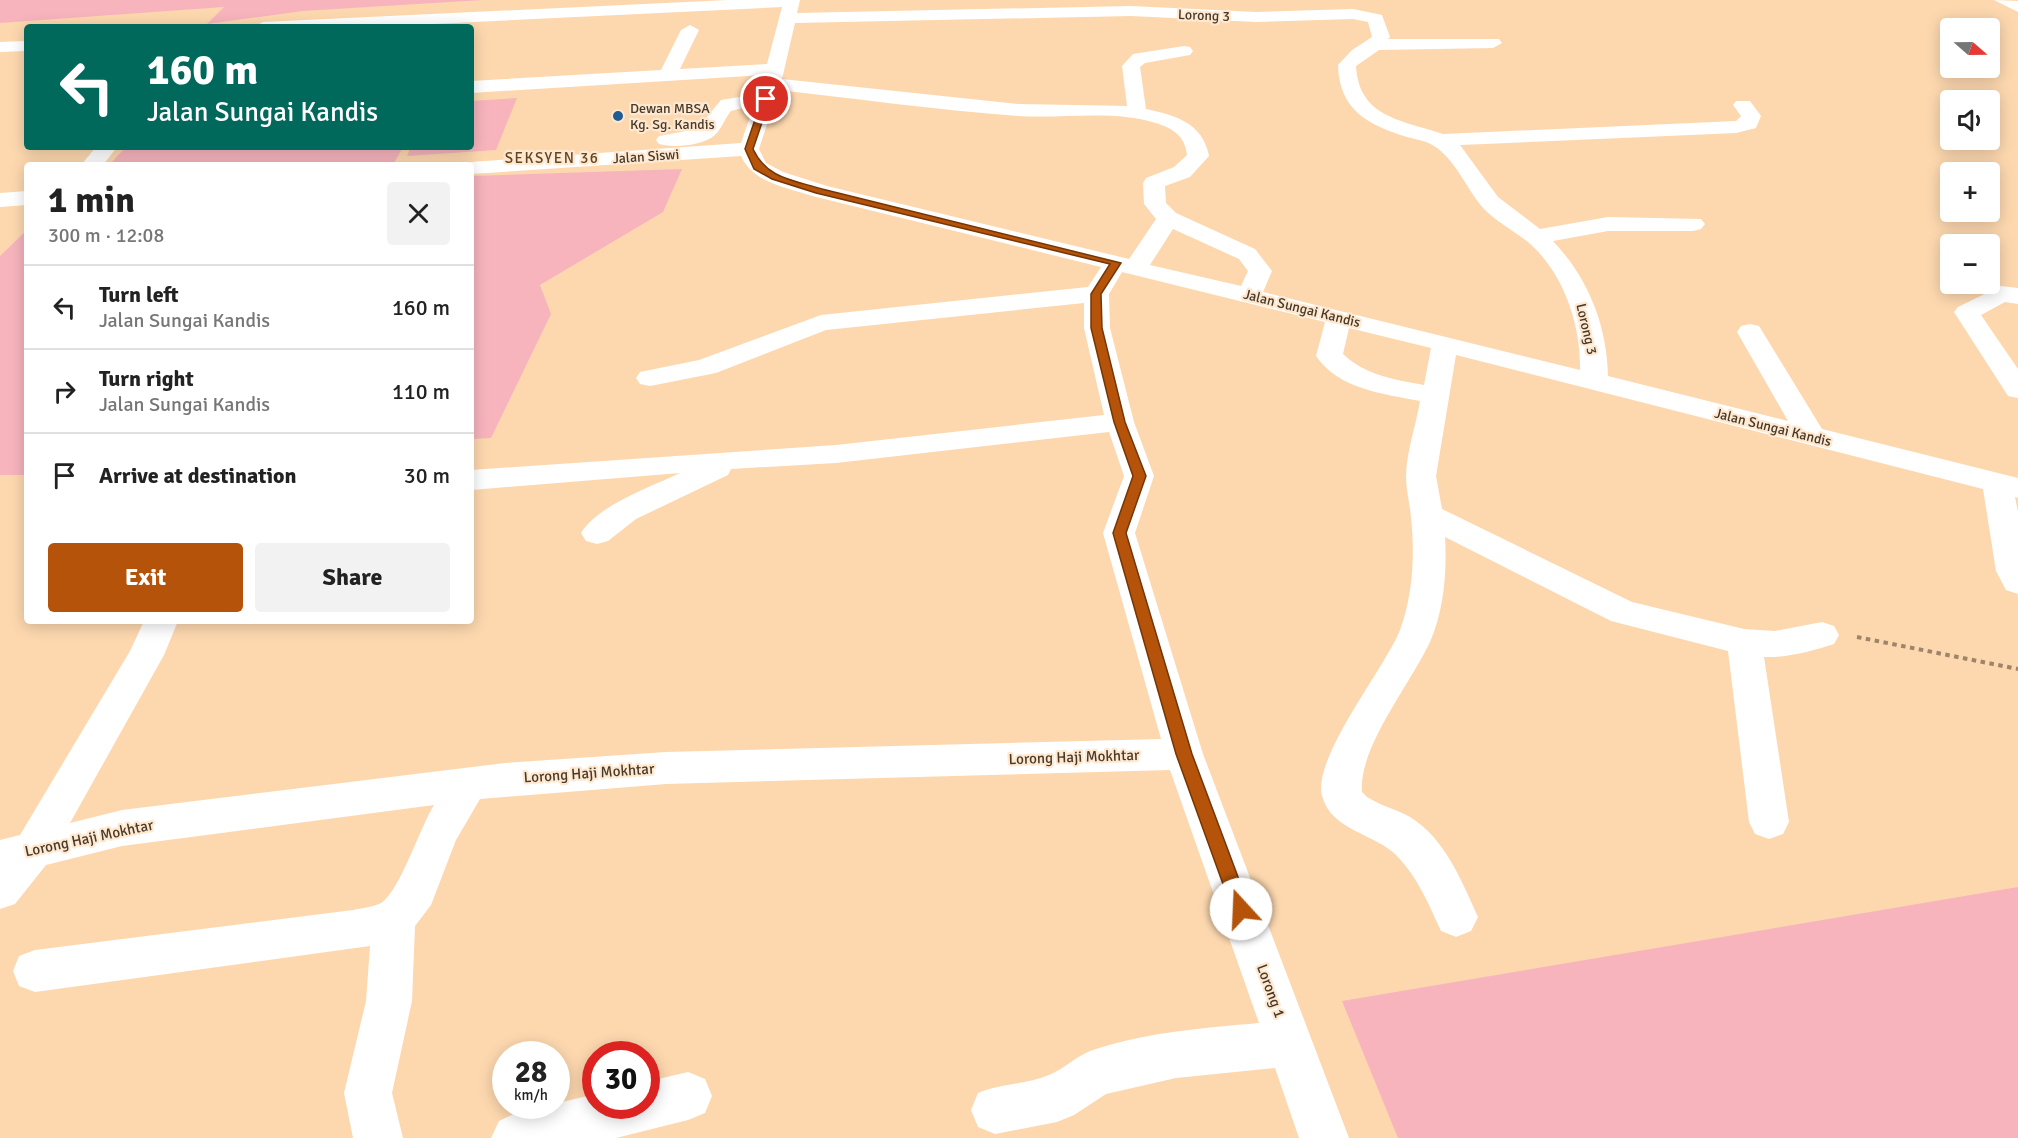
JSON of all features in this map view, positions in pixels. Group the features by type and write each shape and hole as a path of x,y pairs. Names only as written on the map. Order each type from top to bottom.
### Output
{"street":[{"path":"2002,0 2018,7"},
{"path":"341,24 790,7 771,84 749,149"},
{"name":"Lorong 3","path":"790,7 1131,11 1256,17 1353,14 1376,19 1382,37 1375,45 1358,54 1347,64 1346,79 1353,96 1369,116 1442,140 1467,165 1496,208 1548,248 1580,295 1595,356 1594,382"},
{"path":"668,75 690,30"},
{"path":"1375,45 1493,43"},
{"path":"0,47 24,46"},
{"path":"1134,112 1137,107 1131,66 1139,58 1184,51"},
{"path":"474,87 668,75 1019,110 1134,112 1177,124 1189,131 1198,143 1198,156 1182,172 1154,183 1155,204 1168,218 1247,254 1260,271 1249,296"},
{"path":"515,165 522,150 533,146 677,139 697,135 707,130 720,110 727,105 771,84"},
{"path":"1442,140 1736,127 1749,124 1751,116 1743,105"},
{"name":"Jalan Siswi","path":"474,168 749,149"},
{"name":"Jalan Sungai Kandis","path":"749,149 757,167 775,177 819,192 1126,265 2007,486"},
{"path":"94,162 104,150"},
{"path":"0,200 24,198"},
{"path":"650,378 706,367 820,323 1096,294 1126,265 1168,218"},
{"path":"1535,237 1608,224 1693,224"},
{"name":"Lorong 1","path":"1096,294 1097,328 1119,422 1139,476 1119,533 1184,754 1324,1138"},
{"path":"2018,296 2001,294 1967,312 2018,390"},
{"path":"1339,318 1329,356 1339,366 1349,374 1372,382 1436,396"},
{"path":"1750,333 1811,436"},
{"path":"1445,344 1421,476 1430,539 1427,584 1418,630 1375,704 1344,773 1341,794 1348,807 1400,832 1430,861 1456,917"},
{"path":"474,480 737,459 836,454 1119,422"},
{"path":"597,533 625,512 737,459"},
{"path":"2007,486 2013,571 2018,582"},
{"path":"1427,515 1623,612 1744,642 1775,644 1822,635"},
{"path":"0,890 17,854 146,655 159,624"},
{"path":"1744,642 1769,822"},
{"name":"Lorong Haji Mokhtar","path":"17,854 122,828 468,784 666,768 1184,754"},
{"path":"378,1138 368,1093 388,1001 394,920 416,891 438,834 468,784"},
{"path":"35,971 353,930 394,920"},
{"path":"995,1110 1057,1098 1098,1072 1176,1055 1289,1043"},
{"path":"516,1138 688,1096"}],"path":[{"path":"1822,635 1877,639 2018,669"}],"shaded area":[{"path":"0,0 483,0 303,11 207,24 224,7 0,23"},
{"path":"517,98 496,150 407,156 410,150 474,150 474,101"},
{"path":"123,150 401,150 395,162 112,162"},
{"path":"682,169 663,212 540,285 551,314 491,438 474,439 474,176"},
{"path":"24,233 24,475 0,475 0,256"},
{"path":"2018,887 2018,1138 1398,1138 1342,1001"}],"place":[{"name":"Dewan MBSA Kg. Sg. Kandis","path":"618,116"}],"district":[{"name":"SEKSYEN 36","path":"552,158"}],"route":[{"path":"766,99 749,149 757,167 775,177 819,192 1116,263 1096,294 1097,328 1119,422 1139,476 1119,533 1184,754 1241,909"}]}
